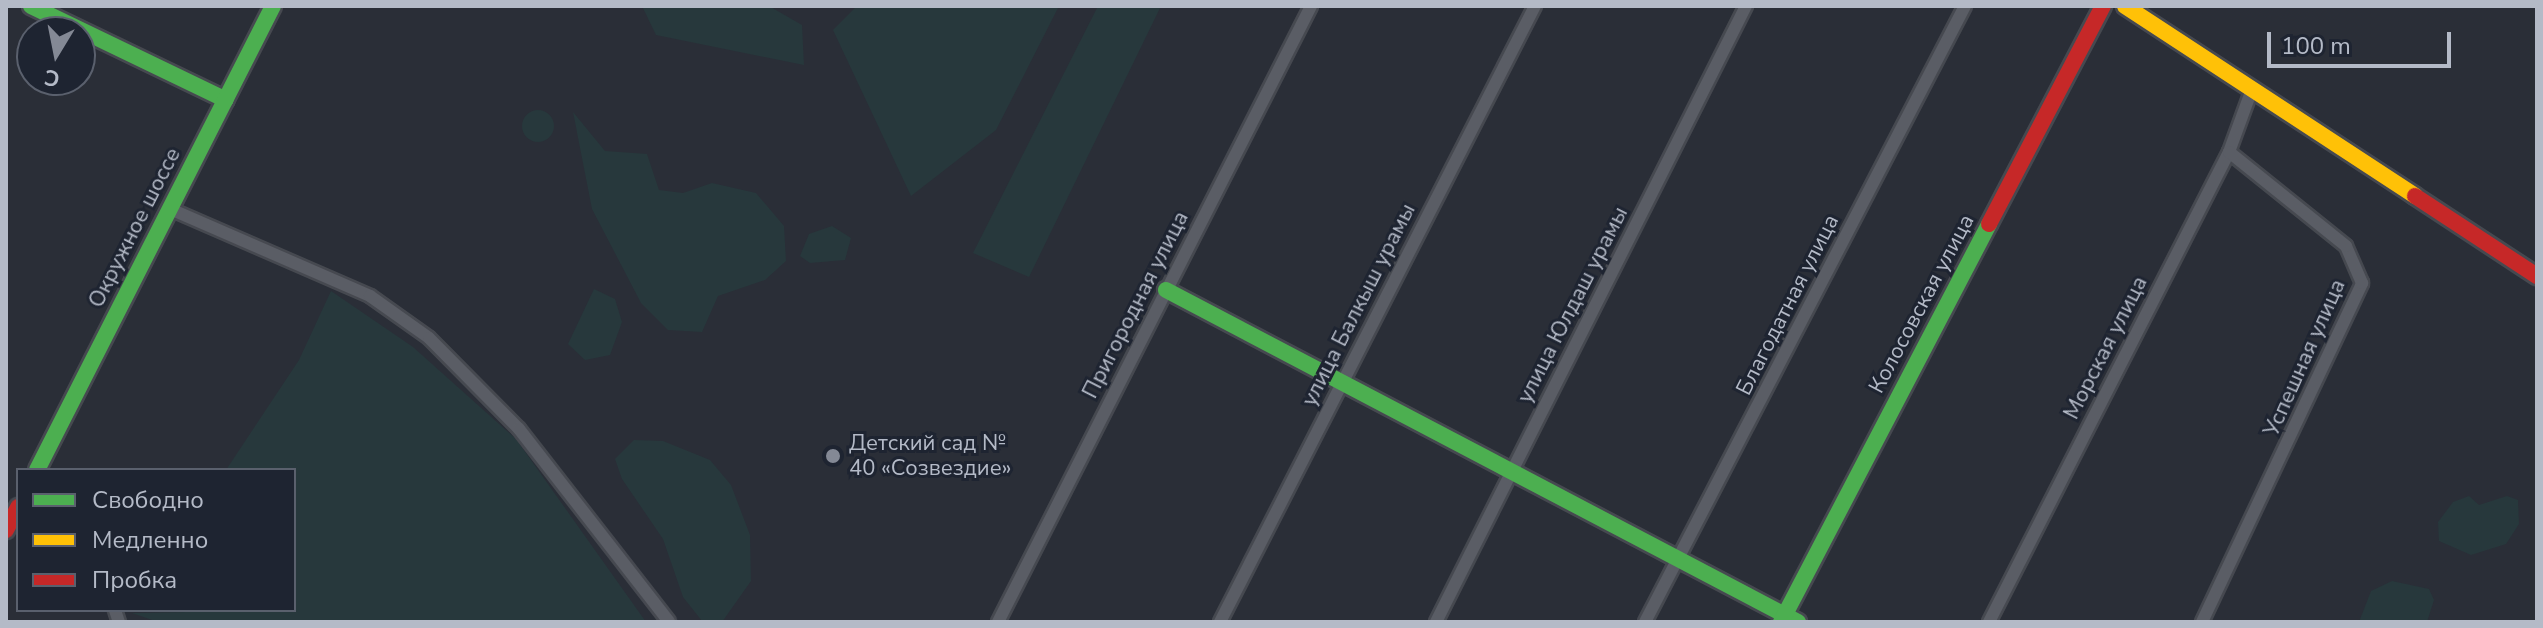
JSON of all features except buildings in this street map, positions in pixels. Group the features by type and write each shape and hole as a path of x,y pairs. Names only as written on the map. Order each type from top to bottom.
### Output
{"street":[{"path":"31,6 226,100"},
{"name":"Окружное шоссе","path":"38,468 273,6"},
{"name":"Пригородная улица","path":"998,622 1311,6"},
{"name":"улица Балкыш урамы","path":"1220,622 1535,6"},
{"name":"улица Юлдаш урамы","path":"1436,622 1746,6"},
{"name":"Благодатная улица","path":"1645,622 1965,6"},
{"name":"Колосовская улица","path":"1788,620 2103,6"},
{"path":"2125,6 2537,276"},
{"name":"Морская улица","path":"1989,622 2229,152 2252,89"},
{"name":"Успешная улица","path":"2202,622 2362,283 2346,246 2229,152"},
{"path":"170,209 370,296 429,338 519,429 669,622"},
{"path":"1166,290 1511,472 1680,555 1788,620"},
{"path":"6,530 16,511"}],"shaded area":[{"path":"642,6 769,6 802,25 804,65 656,35"},
{"path":"857,6 1059,6 996,130 911,196 833,30"},
{"path":"1098,6 1161,6 1029,277 973,253"},
{"path":"538,110 549,115 554,126 549,137 538,142 527,137 522,126 527,115"},
{"path":"573,112 605,151 647,154 659,190 683,193 712,183 756,193 784,226 786,261 765,280 718,296 702,332 668,330 641,303 592,209"},
{"path":"832,226 851,238 845,260 810,263 800,256 809,234"},
{"path":"594,289 615,299 622,322 610,355 585,360 568,344"},
{"path":"331,291 413,347 516,439 646,622 158,622 132,613 296,612 296,468 227,468 299,360"},
{"path":"634,440 663,441 710,460 731,485 750,535 751,581 722,622 702,621 683,597 663,539 622,479 615,459"},
{"path":"2469,496 2479,505 2507,496 2518,500 2519,524 2506,544 2471,555 2439,541 2438,522 2453,502"},
{"path":"2392,581 2429,589 2434,600 2427,622 2359,622 2371,591"}],"traffic: fast":[{"path":"31,6 226,100"},
{"path":"38,468 273,6"},
{"path":"1781,622 1989,224"},
{"path":"1166,290 1798,622"}],"traffic: slow":[{"path":"2125,6 2415,196"}],"traffic: jam":[{"path":"1989,224 2103,6"},
{"path":"2415,196 2537,276"},
{"path":"6,530 16,511"}],"place":[{"name":"Детский сад № 40 «Созвездие»","path":"833,456"}]}
